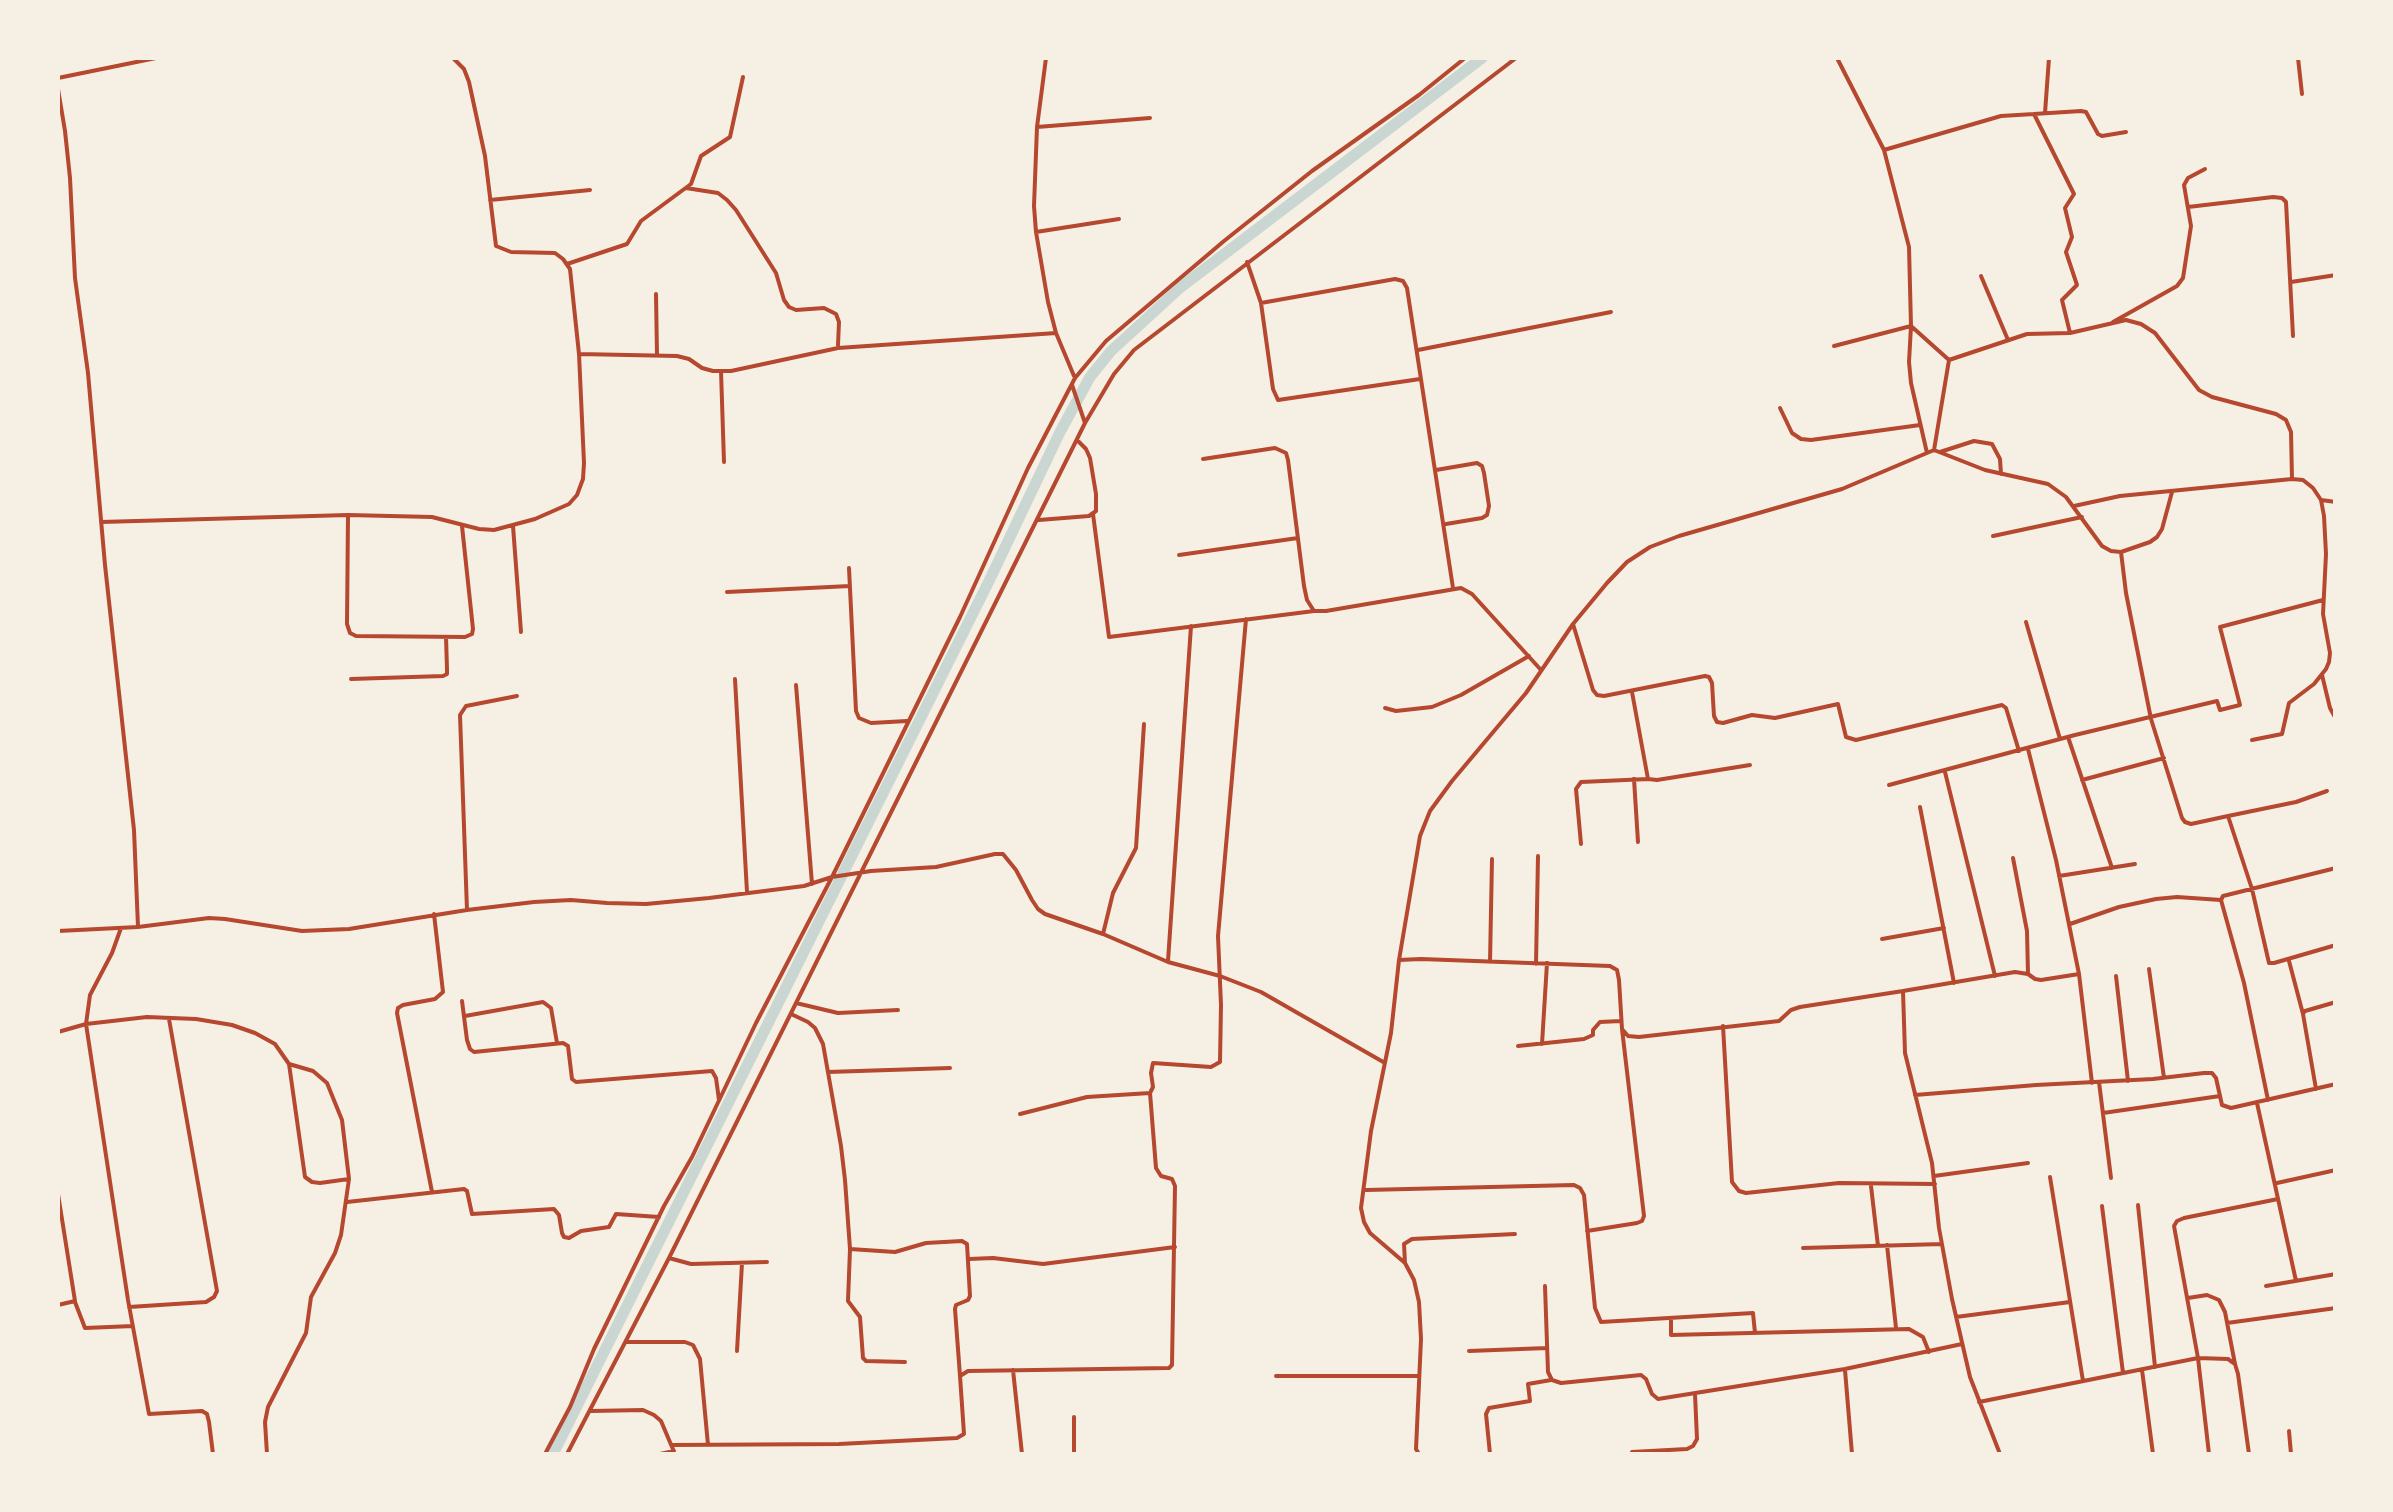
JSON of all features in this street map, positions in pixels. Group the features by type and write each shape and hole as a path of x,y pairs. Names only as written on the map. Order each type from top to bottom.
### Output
{"street":[{"path":"58,78 156,58"},
{"path":"100,522 348,515 432,517 494,530 569,504 577,494 584,463 570,269 555,253 511,252 496,246 485,156 469,82 464,69 453,58"},
{"path":"1046,58 1036,127 1036,232 1056,333 1084,420"},
{"path":"545,1454 1073,381 1106,342 1224,241 1465,58"},
{"path":"567,1454 862,873 1084,420 1114,374 1134,350 1516,58"},
{"path":"1837,58 1884,150 1909,247 1909,362 1926,453"},
{"path":"2045,114 2049,58"},
{"path":"2298,58 2302,94"},
{"path":"567,264 626,244 641,221 686,188 694,178 700,156 730,138 744,78"},
{"path":"58,89 134,830 138,927"},
{"path":"1884,150 2001,116 2081,111 2086,112 2102,136 2126,132"},
{"path":"2034,114 2074,194 2065,208 2072,237 2066,252 2077,285 2062,300 2070,333"},
{"path":"1036,127 1150,118"},
{"path":"2109,324 2177,286 2183,278 2192,226 2184,185 2188,178 2205,169"},
{"path":"686,188 718,193 736,210 776,274 788,307 824,308 836,314 838,348"},
{"path":"490,200 590,190"},
{"path":"2188,207 2282,198 2286,202 2293,336"},
{"path":"1036,232 1119,219"},
{"path":"1248,262 1261,303 1278,400 1422,379"},
{"path":"2290,282 2336,275"},
{"path":"1980,276 2008,340"},
{"path":"1261,303 1395,279 1403,281 1410,298 1454,588"},
{"path":"656,294 656,355"},
{"path":"1418,350 1611,312"},
{"path":"1950,360 2028,334 2070,333 2126,320 2142,324 2156,333 2198,390 2212,398 2286,420 2291,432 2292,478"},
{"path":"1834,346 1911,326"},
{"path":"1911,326 1950,360"},
{"path":"579,354 689,359 712,372 838,348 1056,333"},
{"path":"1936,451 1950,360"},
{"path":"721,371 724,462"},
{"path":"1780,408 1792,433 1801,439 1920,425"},
{"path":"1077,440 1090,458 1109,637 1326,611 1461,588 1472,594 1542,670"},
{"path":"1406,1263 1370,1233 1361,1208 1420,836 1430,811 1452,780 1526,693 1572,624 1627,562 1650,547 1842,490 1926,453 1974,441 1992,444 2000,460 2000,474"},
{"path":"1203,458 1275,448 1286,453 1304,586 1314,610"},
{"path":"1936,451 2000,474 2048,484 2074,506 2102,546 2121,552 2157,537 2172,491"},
{"path":"1436,470 1478,463 1484,473 1489,506 1482,518 1444,524"},
{"path":"2074,506 2120,496 2292,478 2313,488 2321,500 2326,554 2325,630 2333,652 2322,675 2288,703 2282,734 2252,740"},
{"path":"2321,500 2336,502"},
{"path":"1037,520 1093,514"},
{"path":"348,515 347,624 356,636 469,636 474,629 462,524"},
{"path":"1993,536 2082,516"},
{"path":"513,526 521,632"},
{"path":"1178,554 1298,538"},
{"path":"2121,552 2151,718 2185,822 2280,806 2328,792"},
{"path":"848,568 858,718 871,723 907,721"},
{"path":"727,592 850,586"},
{"path":"1889,785 2216,701 2220,710 2240,705 2220,627 2324,600"},
{"path":"960,1376 968,1371 1172,1365 1175,1186 1172,1179 1161,1176 1156,1168 1151,1073 1153,1063 1212,1067 1220,1062 1218,936 1246,619"},
{"path":"2026,622 2060,739"},
{"path":"1572,624 1597,695 1632,692 1705,676 1712,683 1717,722 1752,716 1775,718 1838,704 1846,737 1856,740 2002,706 2006,708 2019,751"},
{"path":"1168,962 1191,626"},
{"path":"351,679 444,676 446,637"},
{"path":"1385,708 1396,711 1432,707 1462,695 1529,656"},
{"path":"2322,675 2336,719"},
{"path":"735,679 747,892"},
{"path":"796,684 812,884"},
{"path":"1632,692 1648,779"},
{"path":"467,910 460,715 466,706 517,696"},
{"path":"1103,934 1113,893 1136,848 1144,724"},
{"path":"2068,737 2112,868"},
{"path":"2028,748 2079,974 2092,1083"},
{"path":"2082,780 2164,758"},
{"path":"1580,844 1576,789 1580,782 1657,780 1750,765"},
{"path":"1944,771 1995,976"},
{"path":"1634,779 1638,842"},
{"path":"1920,807 1954,983"},
{"path":"2228,816 2252,889 2269,962 2336,945"},
{"path":"58,930 138,927 208,918 302,931 571,900 646,904 812,884 862,873 936,867 1004,854 1038,909 1168,962 1260,992 1385,1063"},
{"path":"1536,964 1538,856"},
{"path":"2012,858 2027,931 2028,974"},
{"path":"1490,962 1492,859"},
{"path":"2059,876 2135,864"},
{"path":"2221,900 2223,896 2336,868"},
{"path":"2069,924 2156,898 2221,900"},
{"path":"2221,900 2244,983 2268,1100"},
{"path":"432,1192 396,1013 403,1005 435,999 443,992 434,914"},
{"path":"121,928 90,995 86,1024 132,1326 150,1414 202,1410 210,1422 213,1454"},
{"path":"1882,938 1944,928"},
{"path":"2288,959 2303,1014 2316,1089"},
{"path":"1398,960 1598,964 1617,970 1644,1216 1638,1223 1587,1231"},
{"path":"1542,1044 1547,963"},
{"path":"2149,968 2164,1078"},
{"path":"1622,1029 1628,1036 1639,1037 1779,1021 1800,1007 2014,972 2041,980 2079,974"},
{"path":"2116,976 2128,1081"},
{"path":"1903,991 1905,1053 1934,1176 1956,1316 1979,1402 2000,1454"},
{"path":"462,1001 467,1040 474,1052 557,1043 568,1046 572,1079 576,1082 705,1070 716,1078 719,1100"},
{"path":"464,1016 543,1002 551,1008 557,1043"},
{"path":"2303,1014 2336,1002"},
{"path":"796,1003 838,1013 898,1010"},
{"path":"791,1014 815,1028 823,1044 841,1146 850,1249 848,1301 860,1317 863,1358 866,1362 905,1362"},
{"path":"58,1032 86,1024 147,1017 232,1025 256,1034 275,1044 290,1064 305,1176 320,1183 349,1179"},
{"path":"129,1307 206,1302 211,1301 217,1290 168,1018"},
{"path":"1518,1046 1584,1039 1593,1035 1600,1022 1621,1021"},
{"path":"1722,1026 1734,1187 1739,1191 1839,1183 1935,1184"},
{"path":"267,1454 268,1407 306,1333 312,1297 336,1253 349,1179 342,1120 327,1083 313,1071 290,1064"},
{"path":"828,1072 950,1068"},
{"path":"1915,1095 2212,1073 2226,1108 2336,1084"},
{"path":"2099,1082 2112,1178"},
{"path":"1020,1114 1087,1097 1150,1092"},
{"path":"2103,1112 2220,1096"},
{"path":"2257,1103 2296,1282"},
{"path":"1934,1176 2028,1163"},
{"path":"2275,1184 2336,1170"},
{"path":"2050,1177 2083,1381"},
{"path":"1364,1190 1574,1184 1584,1195 1595,1308 1601,1322 1752,1313 1755,1333"},
{"path":"1871,1184 1878,1246"},
{"path":"347,1202 464,1189 472,1214 554,1209 564,1237 569,1238 581,1231 609,1228 616,1214 659,1217"},
{"path":"58,1194 75,1301 84,1328 132,1326"},
{"path":"2209,1454 2198,1358 2174,1226 2177,1221 2278,1198"},
{"path":"2138,1205 2155,1367"},
{"path":"2102,1206 2122,1373"},
{"path":"1419,1454 1419,1302 1404,1244 1412,1240 1515,1234"},
{"path":"660,1454 708,1445 839,1444 958,1438 964,1434 954,1309 970,1296 966,1244 926,1244 895,1252 850,1249"},
{"path":"1803,1248 1942,1244"},
{"path":"1887,1245 1896,1328"},
{"path":"968,1259 1043,1264 1175,1247"},
{"path":"669,1258 692,1264 767,1262"},
{"path":"737,1351 742,1263"},
{"path":"2266,1286 2336,1274"},
{"path":"1544,1286 1548,1372 1552,1380"},
{"path":"2188,1298 2207,1295 2222,1305 2242,1394 2249,1454"},
{"path":"58,1304 75,1301"},
{"path":"1956,1316 2070,1302"},
{"path":"2227,1323 2336,1308"},
{"path":"1671,1318 1671,1335 1896,1328 1917,1332 1929,1352"},
{"path":"626,1342 693,1345 700,1359 708,1445"},
{"path":"1490,1454 1486,1414 1490,1408 1530,1401 1528,1384 1640,1375 1658,1398 1845,1369 1962,1344"},
{"path":"1469,1351 1547,1348"},
{"path":"1979,1402 2198,1358 2228,1359 2234,1364"},
{"path":"1845,1369 1852,1454"},
{"path":"2142,1369 2153,1454"},
{"path":"1013,1370 1022,1454"},
{"path":"1276,1376 1420,1376"},
{"path":"1632,1452 1693,1446 1697,1439 1695,1394"},
{"path":"591,1411 643,1410 654,1414 674,1450"},
{"path":"1074,1417 1074,1454"},
{"path":"2289,1430 2291,1454"}],"waterway":[{"path":"553,1454 1090,377 1111,351 1181,287 1482,58"}]}
